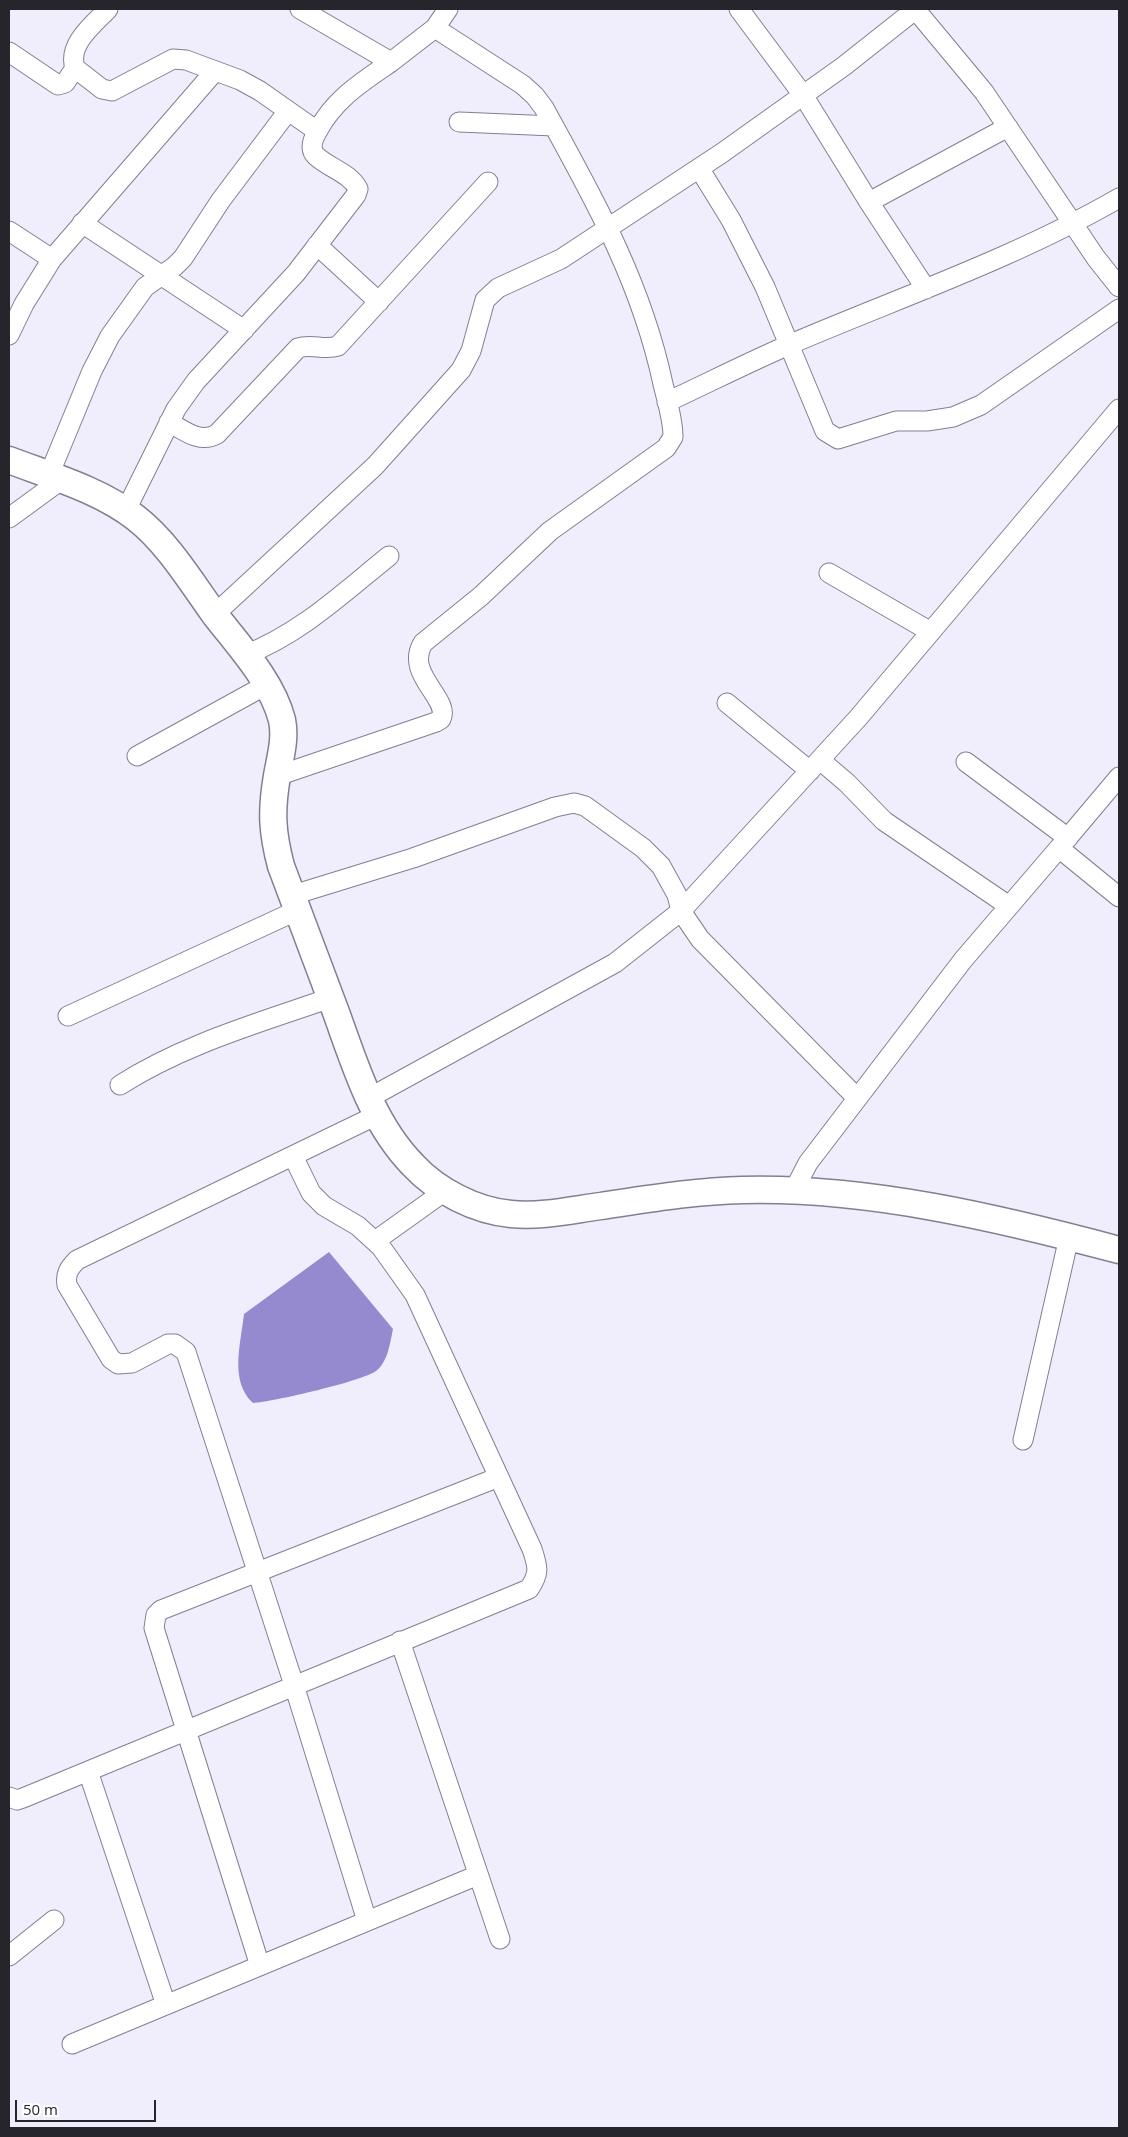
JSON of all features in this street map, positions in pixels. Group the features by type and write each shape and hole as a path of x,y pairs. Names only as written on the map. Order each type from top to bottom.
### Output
{"street":[{"path":"9,52 58,85 65,82 75,68 74,54 80,39 108,9"},
{"path":"300,9 391,62"},
{"path":"125,512 169,422 196,381 296,273 356,195 358,189 352,180 314,155 312,147 317,131 335,104 434,28 448,9"},
{"path":"739,9 803,95 869,202 926,289"},
{"path":"214,614 375,466 458,374 469,356 485,300 491,294 498,288 561,259 610,228 803,95 916,9 979,85 1073,224 1119,287"},
{"path":"277,776 440,719 442,710 418,664 418,651 423,643 481,596 550,531 666,448 673,437 654,344 637,294 610,228 554,126 535,96 523,85 434,28"},
{"path":"75,68 102,89 112,91 173,59 186,60 240,80 317,131"},
{"path":"9,335 24,304 52,259 215,71"},
{"path":"9,518 55,478 92,371 110,336 145,286 175,266 183,258 221,200 288,111"},
{"path":"459,122 554,126"},
{"path":"869,202 1008,127"},
{"path":"699,168 749,254 824,431 838,439 896,421 927,422 953,417 981,404 1119,309"},
{"path":"169,422 198,437 210,438 217,434 298,348 306,345 330,348 338,346 488,182"},
{"path":"667,402 788,345 926,289 1073,224 1119,198"},
{"path":"82,223 244,330"},
{"path":"9,231 52,259"},
{"path":"318,245 379,302"},
{"path":"367,1921 294,1685 186,1352 181,1347 168,1344 132,1362 118,1364 106,1351 67,1284 66,1278 70,1268 77,1260 293,1156 615,963 681,911 815,766 1119,410"},
{"path":"9,460 101,498 136,518 163,545 266,685 282,721 283,746 272,811 273,837 295,903 373,1107 393,1142 414,1167 445,1191 477,1206 509,1214 541,1215 661,1197 743,1190 821,1192 925,1206 1038,1228 1119,1250"},
{"path":"245,655 297,630 389,556"},
{"path":"829,573 931,632"},
{"path":"137,756 266,685"},
{"path":"727,703 815,766 847,783 884,821 1009,906"},
{"path":"966,762 1064,843 1119,897"},
{"path":"793,1192 808,1163 963,960 1119,777"},
{"path":"68,1016 295,903 555,807 574,803 594,811 649,854 661,866 670,880 681,911 700,939 857,1098"},
{"path":"120,1085 148,1067 178,1053 330,998"},
{"path":"9,1797 17,1800 23,1798 528,1589 537,1578 537,1566 532,1549 415,1295 375,1241 358,1226 324,1206 311,1193 293,1156"},
{"path":"375,1241 445,1191"},
{"path":"1023,1440 1069,1237"},
{"path":"260,1966 154,1628 156,1615 161,1610 499,1477"},
{"path":"400,1642 500,1939"},
{"path":"88,1771 166,2005"},
{"path":"72,2044 478,1875"},
{"path":"9,1956 54,1920"}],"shaded area":[{"path":"329,1252 393,1329 388,1352 383,1363 376,1371 354,1380 297,1395 253,1403 241,1384 239,1373 239,1349 244,1314"}]}
